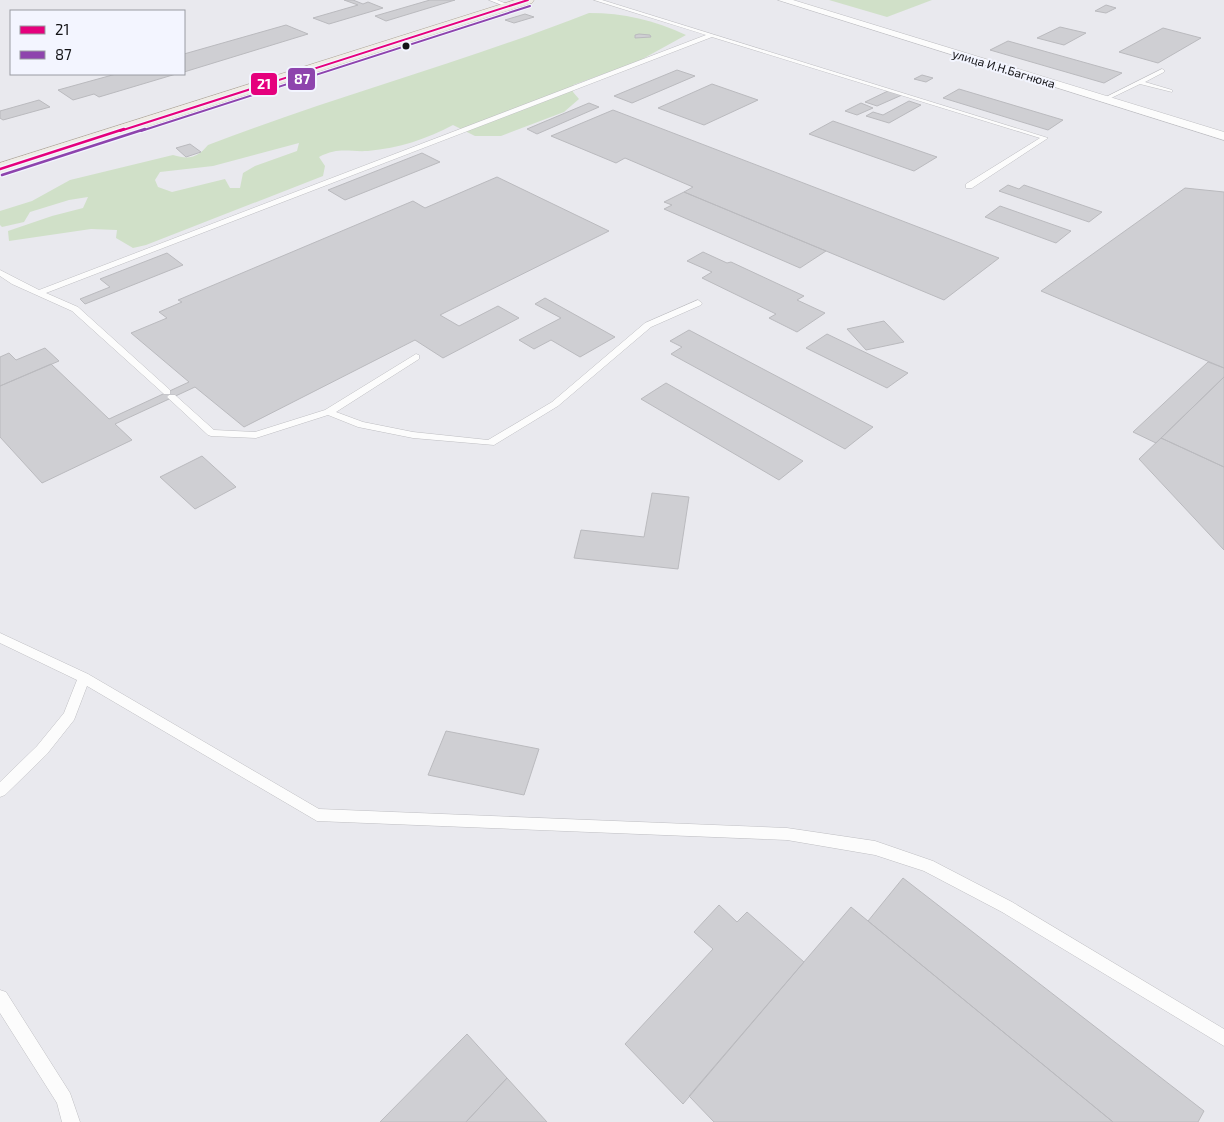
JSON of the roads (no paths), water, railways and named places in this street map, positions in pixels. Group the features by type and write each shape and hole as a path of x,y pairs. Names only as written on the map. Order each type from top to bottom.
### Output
{"main road":[{"path":"0,169 528,0"}],"street":[{"name":"улица И.Н.Багнюка","path":"784,0 1224,136"}],"lane":[{"path":"492,0 509,6"},
{"path":"597,0 1045,138 969,186"},
{"path":"40,292 712,35"},
{"path":"1105,99 1162,71"},
{"path":"1139,82 1170,91"},
{"path":"0,272 15,282 75,309 211,432 256,434 328,412 416,357"},
{"path":"328,412 362,425 413,435 490,443 555,404 648,325 698,303"},
{"path":"0,638 84,678 317,815 787,834 875,848 928,866 1007,907 1224,1038"},
{"path":"0,791 42,750 69,716 84,678"},
{"path":"0,998 64,1100 71,1122"}]}
